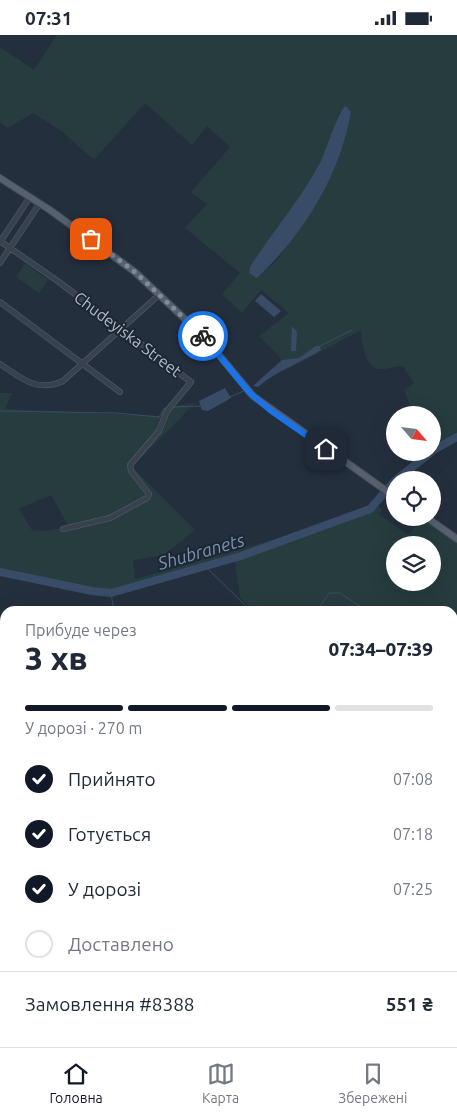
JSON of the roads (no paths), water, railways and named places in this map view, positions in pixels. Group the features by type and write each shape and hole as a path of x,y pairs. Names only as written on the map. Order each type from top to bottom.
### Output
{"main road":[{"path":"0,177 40,203 135,272 204,337 252,395 386,490"},
{"path":"439,526 457,539"}],"street":[{"path":"0,241 30,197"},
{"path":"0,263 40,203"},
{"name":"Chudeyiska Street","path":"0,241 191,381 167,411 160,431 130,465 131,471 149,494 140,503 110,518 62,529"},
{"path":"0,364 34,386 45,387 63,381 160,294"},
{"path":"0,303 120,392"}],"water":[{"path":"346,106 351,112 346,135 329,181 304,223 290,242 257,278 249,273 250,267 313,175 321,161 340,114"},
{"path":"261,294 281,311 274,317 255,301"},
{"path":"292,326 297,332 296,351 291,351"},
{"path":"316,346 320,346 321,350 280,372 258,387 253,386 282,360 299,358"},
{"path":"225,388 231,398 208,411 202,410 199,401"}],"waterway":[{"path":"320,346 352,330"},
{"path":"230,397 246,390"},
{"path":"172,407 201,406"},
{"path":"0,411 116,413 159,417 165,408 168,408"},
{"name":"Shubranets","path":"441,446 457,437"},
{"name":"Shubranets","path":"407,471 420,461"},
{"name":"Shubranets","path":"0,572 92,591 111,593 241,556 370,509 386,491"},
{"path":"205,566 246,606"},
{"path":"111,593 113,606"},
{"path":"320,606 329,593 340,593 360,606"}]}
